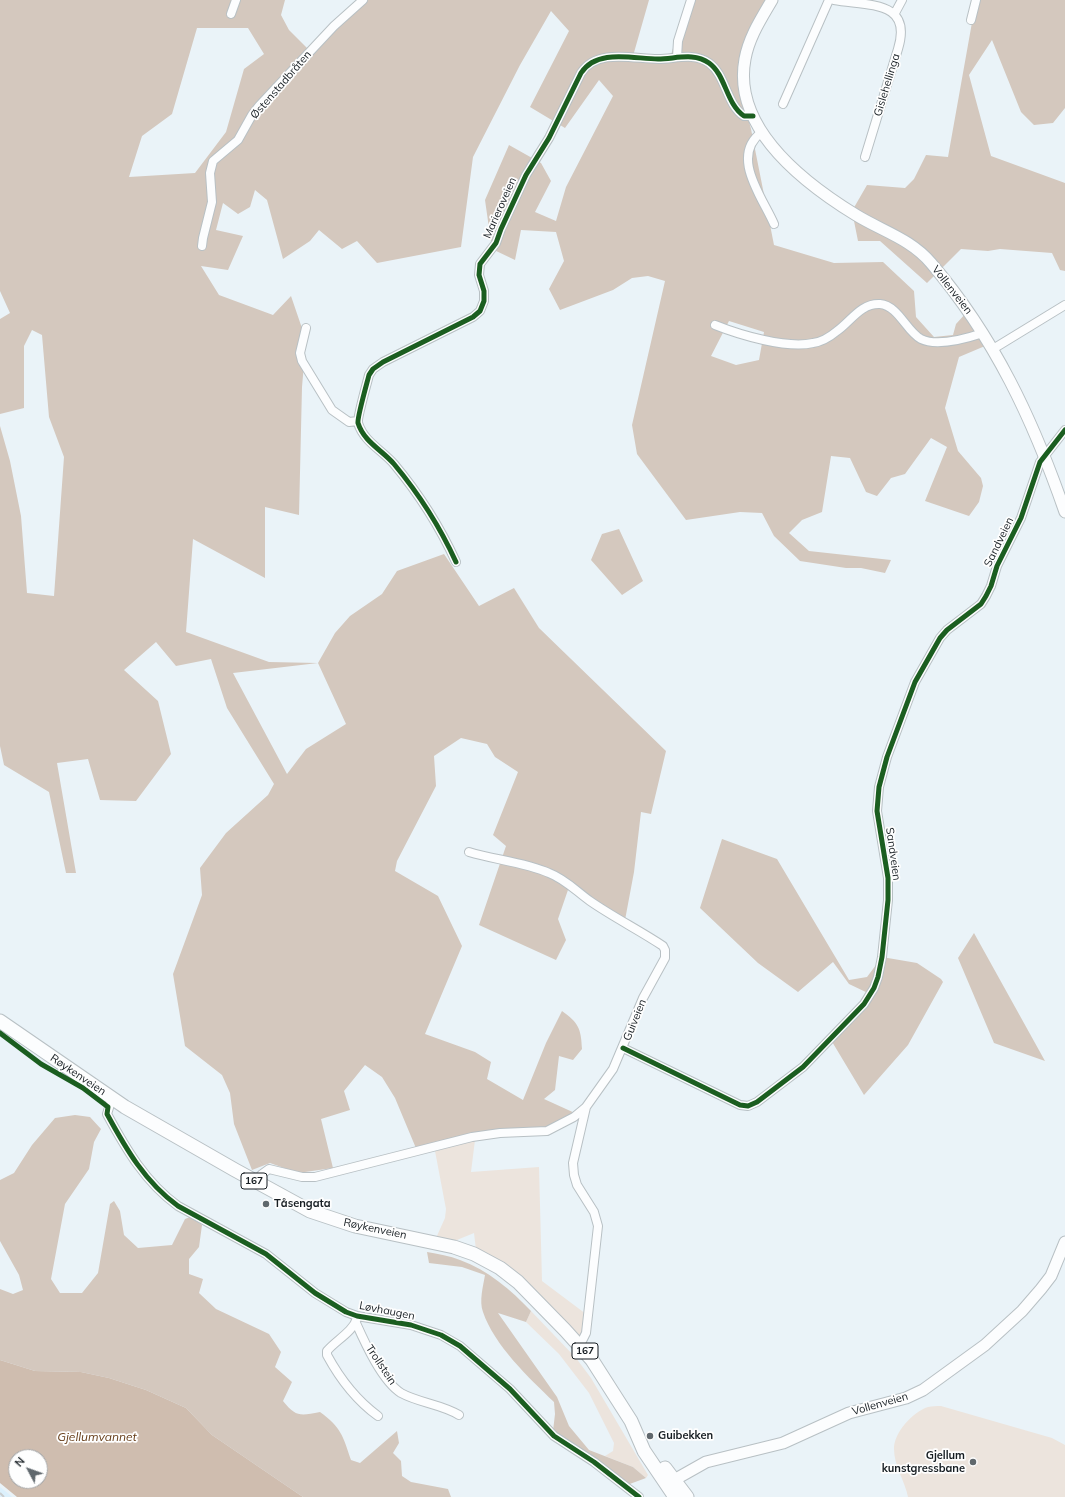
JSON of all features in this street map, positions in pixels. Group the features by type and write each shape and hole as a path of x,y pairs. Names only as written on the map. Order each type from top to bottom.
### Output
{"main road":[{"name":"Vollenveien","path":"772,0 753,34 745,62 744,86 753,116 762,132 781,157 825,193 856,216 899,237 920,251 939,273 983,333 1018,395 1044,455 1065,512"},
{"name":"Røykenveien","path":"0,1021 112,1098 152,1123 303,1207 334,1220 356,1226 447,1245 482,1258 514,1279 580,1346 603,1375 631,1421 644,1451 670,1482 687,1497"},
{"name":"Vollenveien","path":"670,1482 706,1462 779,1444 849,1413 906,1398 923,1390 985,1345 1018,1315 1047,1282 1065,1242"},
{"name":"Røykenveien","path":"670,1482 675,1497"}],"street":[{"path":"231,14 236,0"},
{"name":"Østenstadbråten","path":"202,246 212,202 210,173 214,161 238,140 252,115 259,106 334,26 362,0"},
{"path":"677,57 678,41 691,0"},
{"path":"783,104 829,0"},
{"path":"834,0 875,2 886,6 895,13 902,0"},
{"path":"971,20 976,0"},
{"name":"Gislehellinga","path":"865,156 901,39 900,23 895,13"},
{"name":"Marieroveien","path":"358,421 369,375 373,369 383,362 474,317 480,311 484,301 484,291 479,275 480,264 495,246 526,175 546,144 585,68 599,60 618,56 648,59 693,57 708,62 713,67 738,110 744,116 753,116"},
{"path":"762,132 753,142 747,163 754,185 774,224"},
{"path":"715,325 737,334 796,345 814,343 839,330 854,315 870,304 882,304 900,318 916,336 926,341 963,340 983,333"},
{"path":"993,349 1065,305"},
{"path":"306,328 300,353 307,371 332,410 349,422 358,421 370,442 393,463 438,526 456,562"},
{"path":"1044,455 1053,448 1065,430"},
{"name":"Sandveien","path":"623,1048 740,1105 748,1106 757,1102 803,1067 864,1004 878,977 888,900 888,878 877,812 879,787 887,758 915,682 940,638 958,620 981,604 991,586 994,572 1021,518 1040,462 1044,455"},
{"name":"Guiveien","path":"469,852 532,866 551,874 566,882 591,901 663,946 665,950 665,958 643,998 613,1069 586,1107 573,1163 577,1185 594,1212 598,1226 586,1333 580,1346"},
{"name":"Løvhaugen","path":"112,1098 107,1114 134,1161 166,1197 178,1206 266,1254 315,1293 356,1320 411,1325 441,1335 460,1346 510,1389 554,1436 594,1462 639,1497"},
{"path":"255,1181 269,1169 302,1177 315,1177 472,1138 500,1133 547,1131 570,1120 586,1107"},
{"path":"356,1320 331,1346 327,1351 327,1355 351,1391 366,1408 378,1416"},
{"name":"Trollstein","path":"356,1320 378,1366 401,1392 450,1409 459,1415"}],"shaded area":[{"path":"0,0 285,0 281,15 289,30 307,48 363,0 649,0 633,56 671,55 687,0 768,0 741,90 751,129 774,245 834,263 883,262 914,291 916,317 934,337 953,335 956,324 966,313 985,346 959,357 945,408 958,451 981,478 983,486 979,502 969,516 925,501 947,447 931,438 905,474 891,478 877,496 866,492 850,458 831,456 822,512 802,520 789,533 809,551 891,560 885,573 861,568 846,568 800,561 774,536 762,513 740,512 686,520 637,454 632,425 665,281 648,276 632,278 613,290 560,310 549,289 564,261 556,232 521,230 515,260 492,249 485,200 509,145 541,163 551,181 535,212 556,221 566,187 613,96 599,80 565,128 530,107 569,31 551,11 520,65 473,157 461,247 377,263 357,241 342,249 319,230 310,241 283,259 267,200 255,190 250,207 238,214 223,203 216,230 243,236 228,270 201,266 219,295 273,315 291,296 306,340 302,387 299,515 265,507 265,578 193,539 186,632 269,662 318,663 335,633 350,616 382,594 397,571 444,554 479,606 514,588 539,628 666,751 651,814 641,812 634,872 625,920 569,887 558,919 566,940 556,960 479,925 506,846 493,835 518,772 495,757 487,744 461,738 434,756 436,786 397,861 395,871 438,896 462,946 425,1034 475,1052 491,1062 487,1079 523,1100 546,1043 562,1011 576,1023 580,1031 582,1049 573,1060 559,1056 555,1090 544,1099 577,1114 545,1131 494,1134 418,1153 395,1098 382,1077 365,1065 344,1091 350,1110 321,1119 333,1168 298,1173 270,1163 252,1170 234,1124 230,1093 222,1075 185,1046 173,974 202,895 200,868 226,833 268,795 274,784 227,708 211,659 176,666 156,642 124,670 158,701 171,754 136,801 100,800 88,759 57,763 76,873 66,873 49,792 4,765 0,746 0,426 10,461 21,516 27,593 54,596 64,457 49,417 42,335 32,330 24,346 24,408 0,414 0,319 10,313 0,291","holes":["197,28 248,28 264,54 244,69 226,132 195,173 129,177 142,136 172,114","729,321 764,332 759,360 736,365 711,356","318,663 346,724 306,749 287,774 233,673"]},
{"path":"976,0 1065,0 1065,108 1053,123 1034,125 1021,112 992,40 969,75 991,156 1065,183 1065,271 1060,270 1052,253 1000,249 988,251 961,249 927,283 880,241 858,241 852,211 867,185 905,188 914,179 926,155 948,157"},
{"path":"619,529 643,581 622,595 591,560 602,534"},
{"path":"722,839 777,859 849,980 867,977 882,957 917,963 941,979 943,982 908,1045 864,1095 831,1040 870,994 849,984 833,962 798,992 758,963 700,908"},
{"path":"974,933 1045,1061 994,1043 958,958"},
{"path":"75,1115 90,1117 101,1129 94,1142 89,1169 65,1204 51,1279 60,1293 82,1293 98,1273 110,1204 114,1201 120,1211 124,1235 138,1248 172,1245 185,1219 190,1217 202,1225 199,1247 189,1259 189,1274 203,1279 199,1293 216,1309 269,1334 281,1352 275,1367 292,1382 283,1401 291,1410 299,1414 320,1412 327,1417 337,1427 346,1444 351,1460 360,1463 397,1431 399,1443 393,1453 401,1461 402,1476 411,1482 448,1489 451,1497 303,1497 212,1435 186,1408 146,1390 109,1378 81,1372 35,1371 0,1360 0,1289 13,1294 23,1290 19,1275 0,1241 0,1180 14,1173 32,1145 55,1118"},
{"path":"475,1140 471,1172 539,1167 542,1281 586,1314 581,1340 476,1250 474,1233 452,1242 436,1238 445,1218 446,1209 435,1151"},
{"path":"427,1252 444,1255 480,1269 507,1288 531,1311 526,1322 498,1313 557,1397 569,1426 589,1450 633,1467 646,1478 627,1485 553,1431 555,1414 554,1402 513,1360 495,1337 488,1324 481,1303 485,1275 462,1267 429,1263"},
{"path":"531,1311 576,1358 591,1378 648,1475 646,1478 633,1467 605,1456 613,1451 614,1443 589,1393 559,1354 526,1322"},
{"path":"941,1406 1052,1438 1065,1445 1065,1497 908,1497 894,1455 897,1436 905,1424 916,1413 928,1407"},
{"path":"0,1487 9,1494 12,1497 0,1497"}],"water":[{"name":"Gjellumvannet","path":"0,1360 35,1371 81,1372 109,1378 146,1390 186,1408 212,1435 303,1497 17,1497 0,1483"}],"railway":[{"path":"0,1493 4,1497"}],"cycle path":[{"path":"456,562 436,524 412,487 394,464 369,441 361,430 358,420 369,375 373,369 383,362 473,317 480,311 484,301 484,291 479,275 480,264 496,243 526,175 549,138 581,73 588,65 596,60 616,57 658,59 684,57 697,58 709,63 715,68 729,97 738,111 744,116 753,116"},
{"path":"623,1048 740,1105 748,1106 757,1102 803,1067 864,1004 874,988 878,977 882,957 888,900 888,878 877,811 879,787 887,757 915,682 940,638 947,630 981,604 986,596 991,586 997,566 1021,518 1040,462 1065,430"},
{"path":"0,1033 41,1064 83,1088 108,1107 107,1114 121,1140 137,1164 166,1197 178,1206 266,1254 315,1293 346,1312 357,1316 411,1325 441,1335 460,1346 510,1389 554,1436 594,1462 639,1497"}],"place":[{"name":"Tåsengata","path":"266,1204"},
{"name":"Guibekken","path":"650,1436"},
{"name":"Gjellum kunstgressbane","path":"973,1462"}]}
